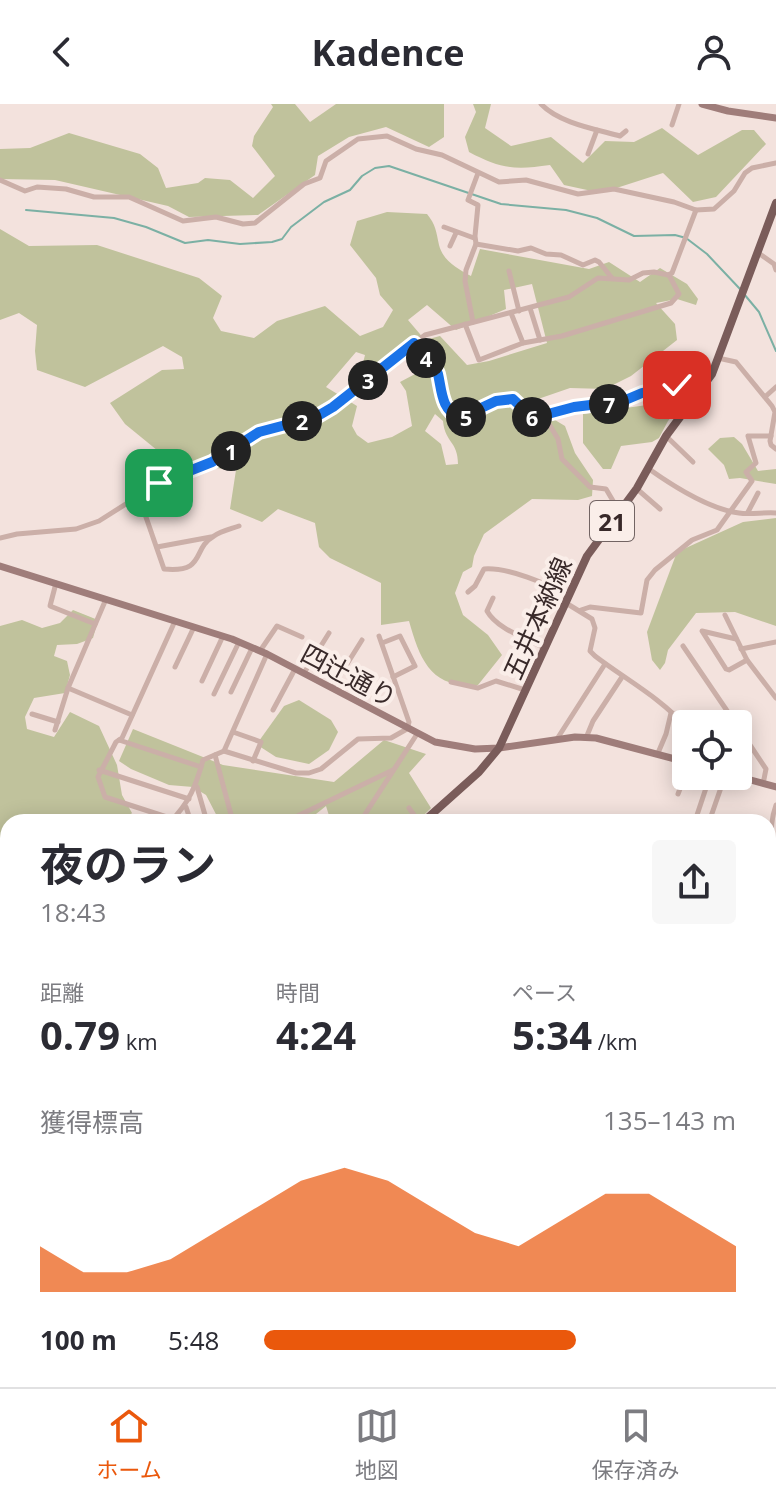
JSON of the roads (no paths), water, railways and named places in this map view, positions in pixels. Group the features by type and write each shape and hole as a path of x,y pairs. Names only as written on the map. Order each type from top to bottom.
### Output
{"main road":[{"name":"五井本納線","path":"438,814 499,748 587,556 637,488 666,436 712,374 776,203"}],"street":[{"path":"541,104 547,110 597,130 620,136 626,131"},
{"path":"672,125 679,104"},
{"path":"702,104 776,118"},
{"path":"588,154 597,130"},
{"path":"0,180 25,191 37,187 66,189 94,197 122,195 183,221 216,217 243,224 255,223 304,184 320,178 326,161 358,139 387,136 416,149 442,155 499,182 526,180 578,194 614,189 696,210 714,209 734,191 745,173 752,168 776,163"},
{"path":"473,322 465,281 476,241 478,205 468,200 478,173"},
{"path":"669,275 696,210"},
{"path":"444,227 476,241 518,251 531,248 546,254 561,255 583,265 595,260 613,279"},
{"path":"450,246 456,233"},
{"path":"757,252 775,266"},
{"path":"509,271 519,311"},
{"path":"0,538 76,529 99,521 159,483 212,462 259,432 316,417 425,335 569,297 598,278 629,280 643,273 654,272 669,275"},
{"path":"465,324 479,360 523,343 671,303 679,294 669,275"},
{"path":"530,308 540,340"},
{"path":"511,313 523,343"},
{"path":"414,343 438,373 438,385 445,404 455,416 468,416 496,401 513,399 533,418 574,407 623,401 712,374"},
{"path":"717,358 736,362 766,396 775,412 771,445 776,449"},
{"path":"766,396 776,387"},
{"path":"543,414 558,439 562,459 590,487 606,489 619,511"},
{"path":"666,436 693,462"},
{"path":"581,610 590,607 641,613 647,580 655,570 692,540 717,530 752,481 746,472 756,463 748,436 771,436"},
{"path":"648,468 674,487 740,514 776,513"},
{"path":"637,488 660,509"},
{"path":"747,513 758,493"},
{"path":"139,497 164,569 193,565 211,537"},
{"path":"157,547 211,537 239,526"},
{"name":"四辻通り","path":"0,566 239,642 417,734 456,747 499,748 586,738 622,743 672,758"},
{"path":"468,592 484,569 499,569 545,584 592,619 595,628 590,651 662,703 671,713 658,753"},
{"path":"56,583 50,606 95,624"},
{"path":"55,730 68,688 106,598"},
{"path":"493,598 487,611 490,617 509,631 545,649"},
{"path":"725,615 747,660 776,698"},
{"path":"155,814 105,797 98,777 99,770 132,715 175,621"},
{"path":"178,814 186,807 196,786 203,760 224,751 277,626 302,637"},
{"path":"175,667 194,627"},
{"path":"736,639 702,631 726,669 747,660"},
{"path":"304,674 329,633"},
{"path":"202,681 223,636"},
{"path":"224,751 296,773 309,773 321,769 358,739 391,738 407,729 409,722 379,636"},
{"path":"382,643 400,636 415,666 393,677"},
{"path":"332,689 362,640"},
{"path":"214,694 239,642"},
{"path":"741,649 776,642"},
{"path":"683,646 726,710"},
{"path":"231,692 252,648"},
{"path":"556,740 605,664"},
{"path":"273,710 295,669"},
{"path":"586,738 593,721 622,677"},
{"path":"451,682 478,688 496,681 526,691"},
{"path":"68,688 132,715"},
{"path":"32,714 58,722"},
{"path":"233,732 261,742 253,761"},
{"path":"365,814 417,734"},
{"path":"119,740 201,767"},
{"path":"752,748 766,769 763,784"},
{"path":"215,755 231,814"},
{"path":"99,770 189,799"},
{"path":"302,814 393,770"},
{"path":"752,781 776,787"},
{"path":"196,786 205,814"},
{"path":"678,794 680,790"},
{"path":"697,814 705,790"},
{"path":"712,814 720,790"},
{"path":"186,807 188,814"},
{"path":"409,808 414,814"}],"waterway":[{"path":"26,210 114,218 185,243 208,240 240,244 272,242 282,239 291,227 324,202 350,190 362,176 375,168 389,166 501,204 566,210 597,218 634,236 675,235 686,238 707,254 740,289"},
{"path":"744,294 759,312 776,351"}]}
